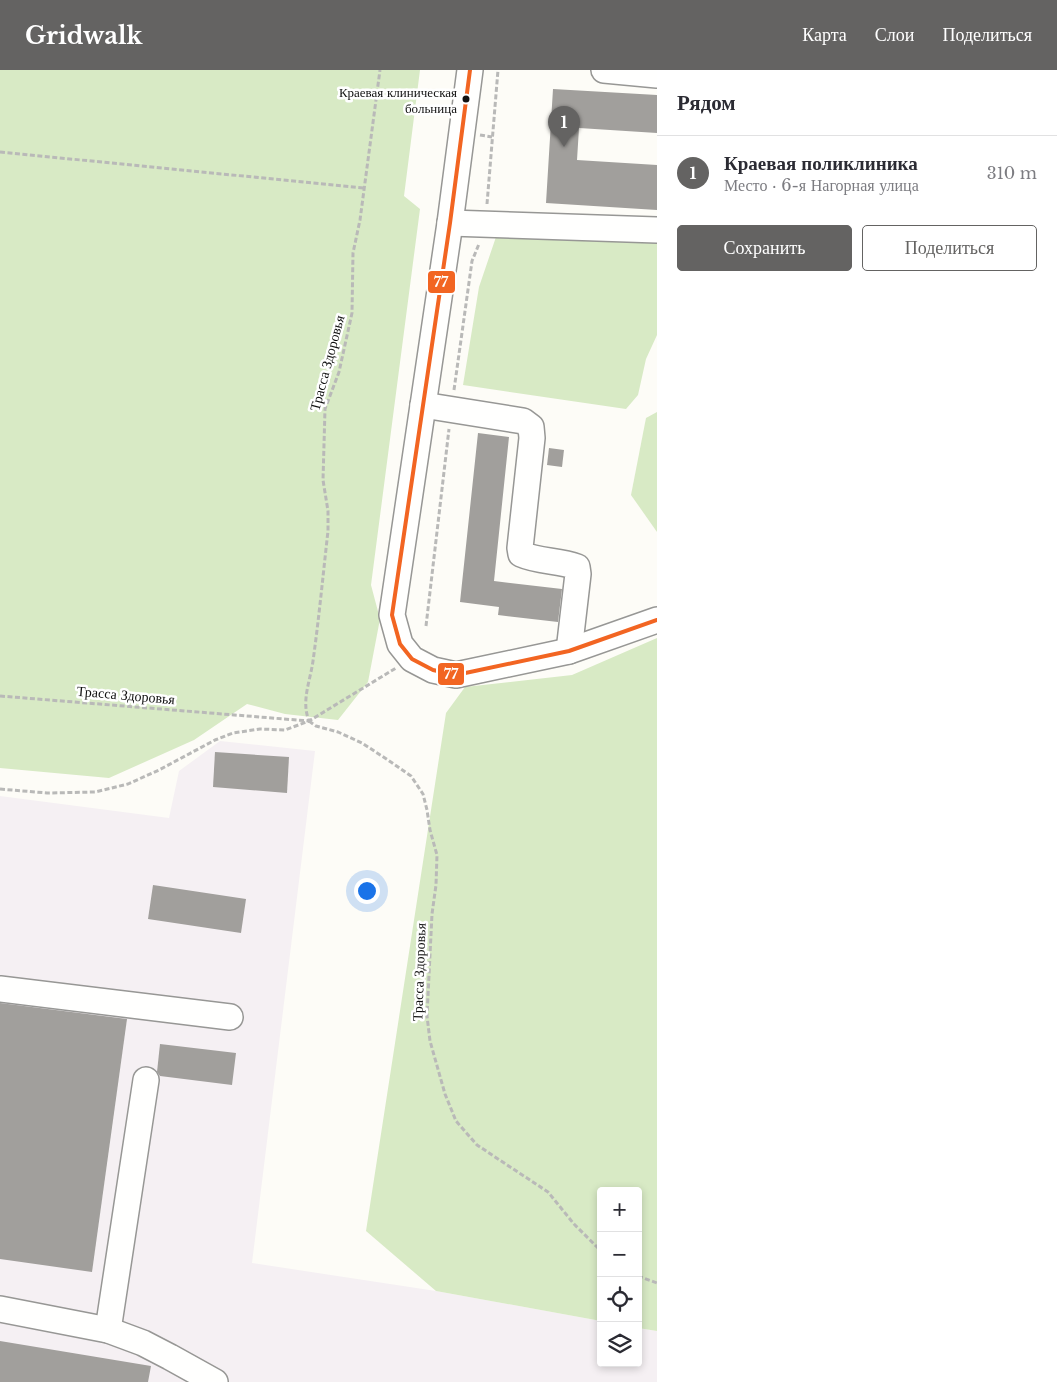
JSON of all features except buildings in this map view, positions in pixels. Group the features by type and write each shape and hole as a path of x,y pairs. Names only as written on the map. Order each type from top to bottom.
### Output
{"street":[{"path":"470,70 450,223 392,615 400,644 412,659 434,670 456,675 569,651 657,620"},
{"path":"604,70 657,75"},
{"path":"450,223 657,230"},
{"path":"423,405 523,420 531,426 532,438 520,548 521,554 528,558 570,564 577,567 578,574 569,651"},
{"path":"0,989 230,1017"},
{"path":"108,1330 146,1080"},
{"path":"0,1308 108,1330 149,1346 215,1382"}],"path":[{"name":"Трасса Здоровья","path":"309,721 306,714 305,701 313,663 328,531 328,511 322,480 324,409 338,372 352,313 353,253 360,220 380,70"},
{"path":"426,626 451,410 472,261 486,224 498,70"},
{"path":"0,152 364,188"},
{"path":"0,789 47,793 95,792 128,784 215,740 234,733 260,729 285,730 309,721 412,659"},
{"name":"Трасса Здоровья","path":"0,696 309,721 316,726 338,732 362,743 411,776 424,794 430,830 437,854 427,1016 430,1041 445,1094 456,1121 477,1145 548,1192 574,1224 597,1247"},
{"path":"641,1277 657,1283"}],"shaded area":[{"path":"220,741 315,751 252,1263 436,1291 597,1320 597,1367 642,1367 642,1329 657,1331 657,1382 0,1382 0,796 169,818 179,771"}],"green space":[{"path":"0,70 420,70 404,196 420,209 371,585 380,619 368,682 338,720 285,714 247,704 194,740 109,778 0,768"},
{"path":"497,234 657,235 657,335 646,359 638,395 626,409 463,385 479,287"},
{"path":"657,412 657,532 631,495 646,418"},
{"path":"657,638 657,1331 642,1329 642,1187 597,1187 597,1320 436,1291 366,1231 446,713 465,687 572,675"}],"transit line":[{"name":"77","path":"470,70 450,223 392,615 400,644 412,659 433,670 456,675 569,651 657,620"}],"place":[{"name":"Краевая клиническая больница","path":"466,99"},
{"name":"Краевая поликлиника","path":"564,147"}]}
